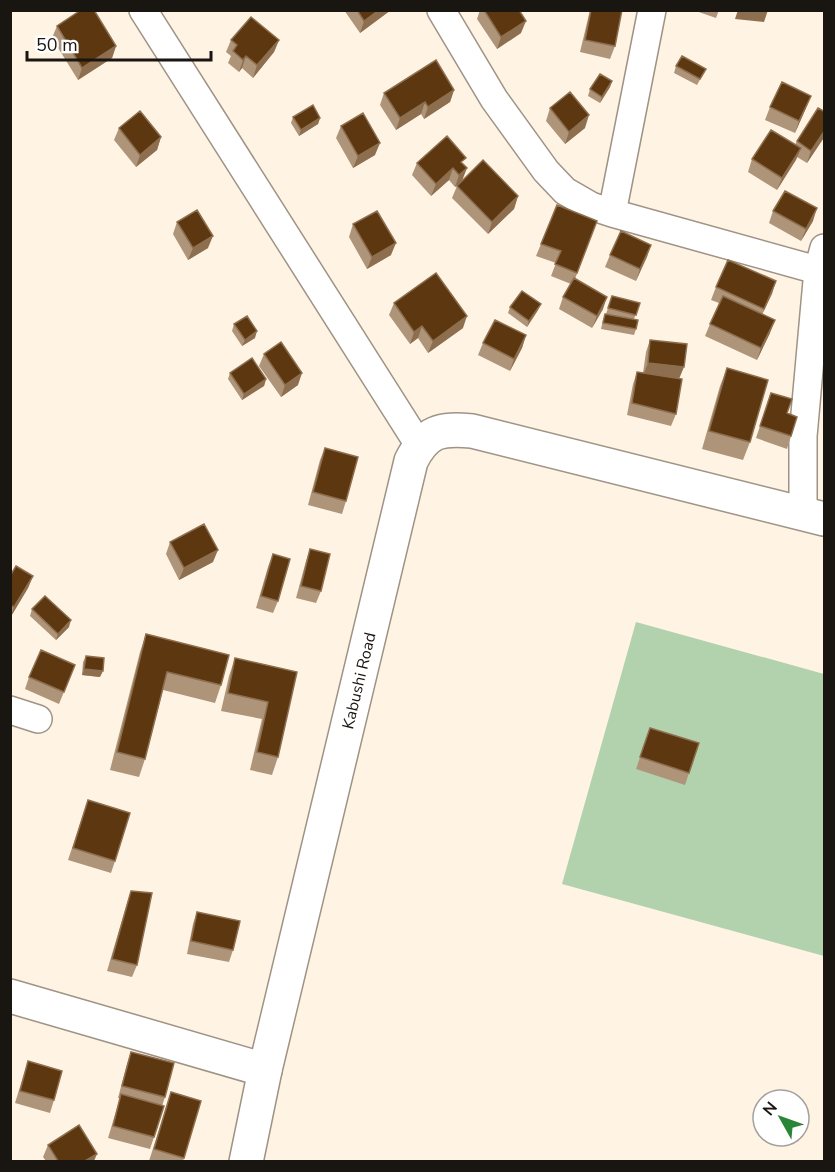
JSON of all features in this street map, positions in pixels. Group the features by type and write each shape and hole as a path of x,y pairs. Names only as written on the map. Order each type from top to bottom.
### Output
{"main road":[{"path":"419,445 432,434 447,429 472,431 814,517"},
{"name":"Kabushi Road","path":"246,1161 411,460 419,445"},
{"path":"16,1004 266,1070"}],"street":[{"path":"143,10 419,445"},
{"path":"441,10 494,99 546,171 565,191 591,206 612,213 723,242 822,263 803,436 814,517"},
{"path":"612,213 652,10"},
{"path":"10,710 39,718"}],"green space":[{"path":"636,622 824,674 824,956 562,884"}],"building":[{"path":"81,10 94,10 116,46 82,68 57,26"},
{"path":"357,10 379,10 364,21"},
{"path":"484,10 519,10 526,21 501,37"},
{"path":"591,10 622,10 615,46 585,40"},
{"path":"251,17 279,40 257,65 246,56 243,60 233,51 237,45 231,40"},
{"path":"682,56 706,69 700,79 676,66"},
{"path":"436,60 454,90 428,107 425,102 400,118 384,93"},
{"path":"600,74 612,81 602,97 590,89"},
{"path":"782,82 811,96 799,121 770,107"},
{"path":"570,92 589,115 569,132 550,108"},
{"path":"313,105 320,118 301,130 293,117"},
{"path":"818,108 825,112 825,130 811,151 797,141"},
{"path":"140,111 161,137 140,155 119,128"},
{"path":"363,113 380,143 358,156 341,126"},
{"path":"771,130 801,148 782,178 752,159"},
{"path":"447,136 466,158 461,162 467,168 459,175 453,168 436,184 417,163"},
{"path":"483,160 518,196 492,222 457,186"},
{"path":"785,191 817,208 806,229 773,211"},
{"path":"557,205 597,221 577,273 555,264 561,251 541,244"},
{"path":"197,210 213,236 193,248 177,222"},
{"path":"377,211 396,243 372,257 353,224"},
{"path":"621,231 651,245 640,269 610,255"},
{"path":"728,260 776,281 764,309 716,287"},
{"path":"436,273 467,316 433,341 422,326 414,332 394,303"},
{"path":"574,278 607,297 597,316 563,297"},
{"path":"522,291 541,304 529,321 510,307"},
{"path":"612,296 640,303 636,315 608,308"},
{"path":"723,296 775,320 761,348 710,324"},
{"path":"605,314 638,320 636,329 603,323"},
{"path":"247,316 257,331 245,340 234,324"},
{"path":"495,320 526,335 514,359 483,343"},
{"path":"650,340 687,344 684,367 648,363"},
{"path":"281,342 302,373 285,385 264,354"},
{"path":"252,358 266,379 244,394 230,373"},
{"path":"727,368 768,380 750,442 709,431"},
{"path":"637,372 682,379 676,414 632,403"},
{"path":"771,393 792,399 787,413 797,417 791,436 760,426"},
{"path":"325,448 358,457 346,501 313,492"},
{"path":"204,524 218,550 184,568 170,542"},
{"path":"310,549 330,554 321,591 301,586"},
{"path":"273,554 290,559 278,601 261,596"},
{"path":"16,566 33,576 14,607 10,605 10,576"},
{"path":"45,596 71,620 58,634 32,609"},
{"path":"146,634 229,655 221,685 167,672 145,759 117,752"},
{"path":"41,650 75,665 64,692 29,677"},
{"path":"86,656 104,658 103,671 84,669"},
{"path":"235,658 297,672 278,757 257,752 268,702 228,693"},
{"path":"650,728 699,743 689,773 640,757"},
{"path":"88,800 130,813 115,861 73,848"},
{"path":"131,891 152,893 137,965 112,959"},
{"path":"197,912 240,921 233,950 191,941"},
{"path":"131,1052 174,1063 165,1097 122,1086"},
{"path":"28,1061 62,1071 54,1100 20,1091"},
{"path":"171,1092 201,1101 184,1158 154,1149"},
{"path":"121,1094 164,1106 154,1137 113,1126"},
{"path":"79,1125 97,1154 85,1161 58,1161 48,1145"}]}
